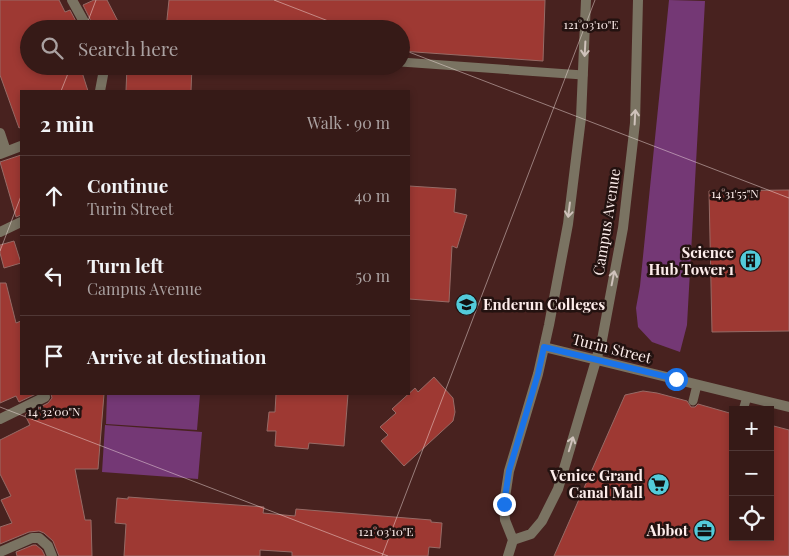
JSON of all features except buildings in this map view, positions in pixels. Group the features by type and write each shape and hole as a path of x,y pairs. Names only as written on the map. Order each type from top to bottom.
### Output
{"street":[{"path":"72,0 83,20"},
{"path":"508,556 513,540 505,520 509,471 544,347 568,224 581,118 586,0"},
{"name":"Campus Avenue","path":"513,540 531,534 542,521 558,490 602,340 623,228 632,152 636,114 638,0"},
{"path":"100,90 103,75"},
{"path":"0,133 3,153 20,146"},
{"path":"0,232 20,222"},
{"name":"Turin Street","path":"544,347 789,406"},
{"path":"0,419 45,397"},
{"path":"0,552 32,538 39,538 48,546 52,556"}],"lane":[{"path":"410,63 584,74"},
{"path":"693,401 697,385"},
{"path":"744,406 747,397"}],"shaded area":[{"path":"669,0 705,1 687,325 680,352 652,342 638,327 636,308 640,286"},
{"path":"107,395 200,395 197,430 106,424"},
{"path":"105,425 202,432 198,479 102,472"}],"place":[{"name":"Science Hub Tower 1","path":"750,261"},
{"name":"Enderun Colleges","path":"467,304"},
{"name":"Venice Grand Canal Mall","path":"659,484"},
{"name":"Abbot","path":"704,530"}],"route":[{"path":"504,504 509,471 538,374 544,347 676,379"}]}
